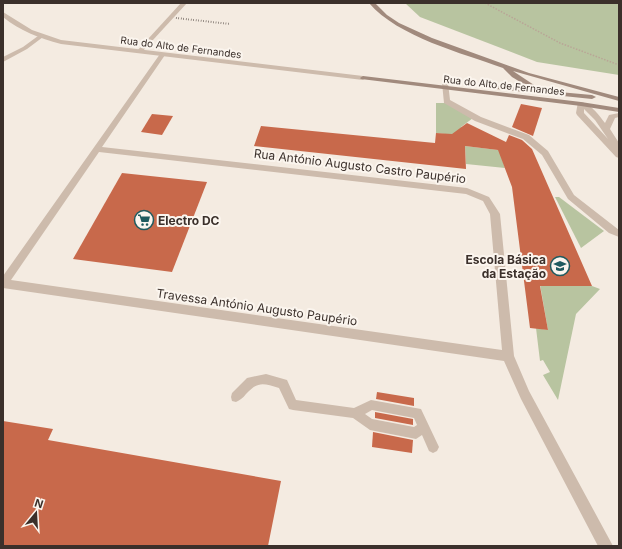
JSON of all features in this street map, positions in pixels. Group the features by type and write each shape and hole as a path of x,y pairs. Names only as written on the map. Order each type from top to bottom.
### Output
{"main road":[{"path":"372,3 385,16 397,24 430,39 528,74 619,100"},
{"path":"503,65 514,76 527,85 543,92 581,104"},
{"path":"528,74 571,94 581,104"},
{"path":"496,88 510,84 514,76"},
{"name":"Rua do Alto de Fernandes","path":"363,78 446,86 619,110"},
{"name":"Rua do Alto de Fernandes","path":"446,86 571,94 619,100"}],"street":[{"name":"Rua do Alto de Fernandes","path":"3,14 18,26 40,37 61,42 363,78"},
{"path":"3,60 25,48 40,37"},
{"path":"3,284 162,55"},
{"path":"446,86 447,101 478,119 526,137 545,153 570,197 612,231 619,234"},
{"path":"619,150 593,111 581,104 580,113 619,155"},
{"path":"606,129 612,117 619,115"},
{"name":"Rua António Augusto Castro Paupério","path":"96,149 467,190 486,199 495,214 508,356 525,395 606,546"},
{"name":"Travessa António Augusto Paupério","path":"3,284 508,356"}],"lane":[{"path":"139,52 184,3"},
{"path":"236,397 251,381 266,380 283,384 293,405 356,414 370,424 416,433 424,426"},
{"path":"356,414 371,405 417,414 433,446"}],"path":[{"path":"485,3 560,43 619,65"}],"green space":[{"path":"405,3 619,3 619,75 537,62 420,17"},
{"path":"436,103 448,103 473,118 461,127 474,137 436,133"},
{"path":"465,146 507,151 501,156 505,168 466,164"},
{"path":"555,197 559,197 604,231 581,248"},
{"path":"538,273 544,274 548,286 592,286 600,289 576,314 558,400 543,375 550,372 543,360 540,361 536,328 548,330"}],"building":[{"path":"521,104 542,108 533,136 512,127"},
{"path":"152,114 173,116 162,135 141,132"},
{"path":"467,123 506,142 509,135 522,140 532,149 592,286 540,286 548,330 530,328 512,187 498,150 465,146 466,169 254,146 261,126 435,143 436,133 452,134"},
{"name":"Electro DC","path":"122,173 207,182 172,272 73,259"},
{"path":"377,392 414,398 414,406 376,399"},
{"path":"375,412 413,419 413,425 375,418"},
{"path":"3,421 53,429 48,440 281,481 268,546 3,546"},
{"path":"373,432 413,440 412,453 372,447"}],"railway":[{"path":"176,18 230,24"}],"place":[{"name":"Electro DC","path":"144,220"},
{"name":"Escola Básica da Estação","path":"560,266"}]}
